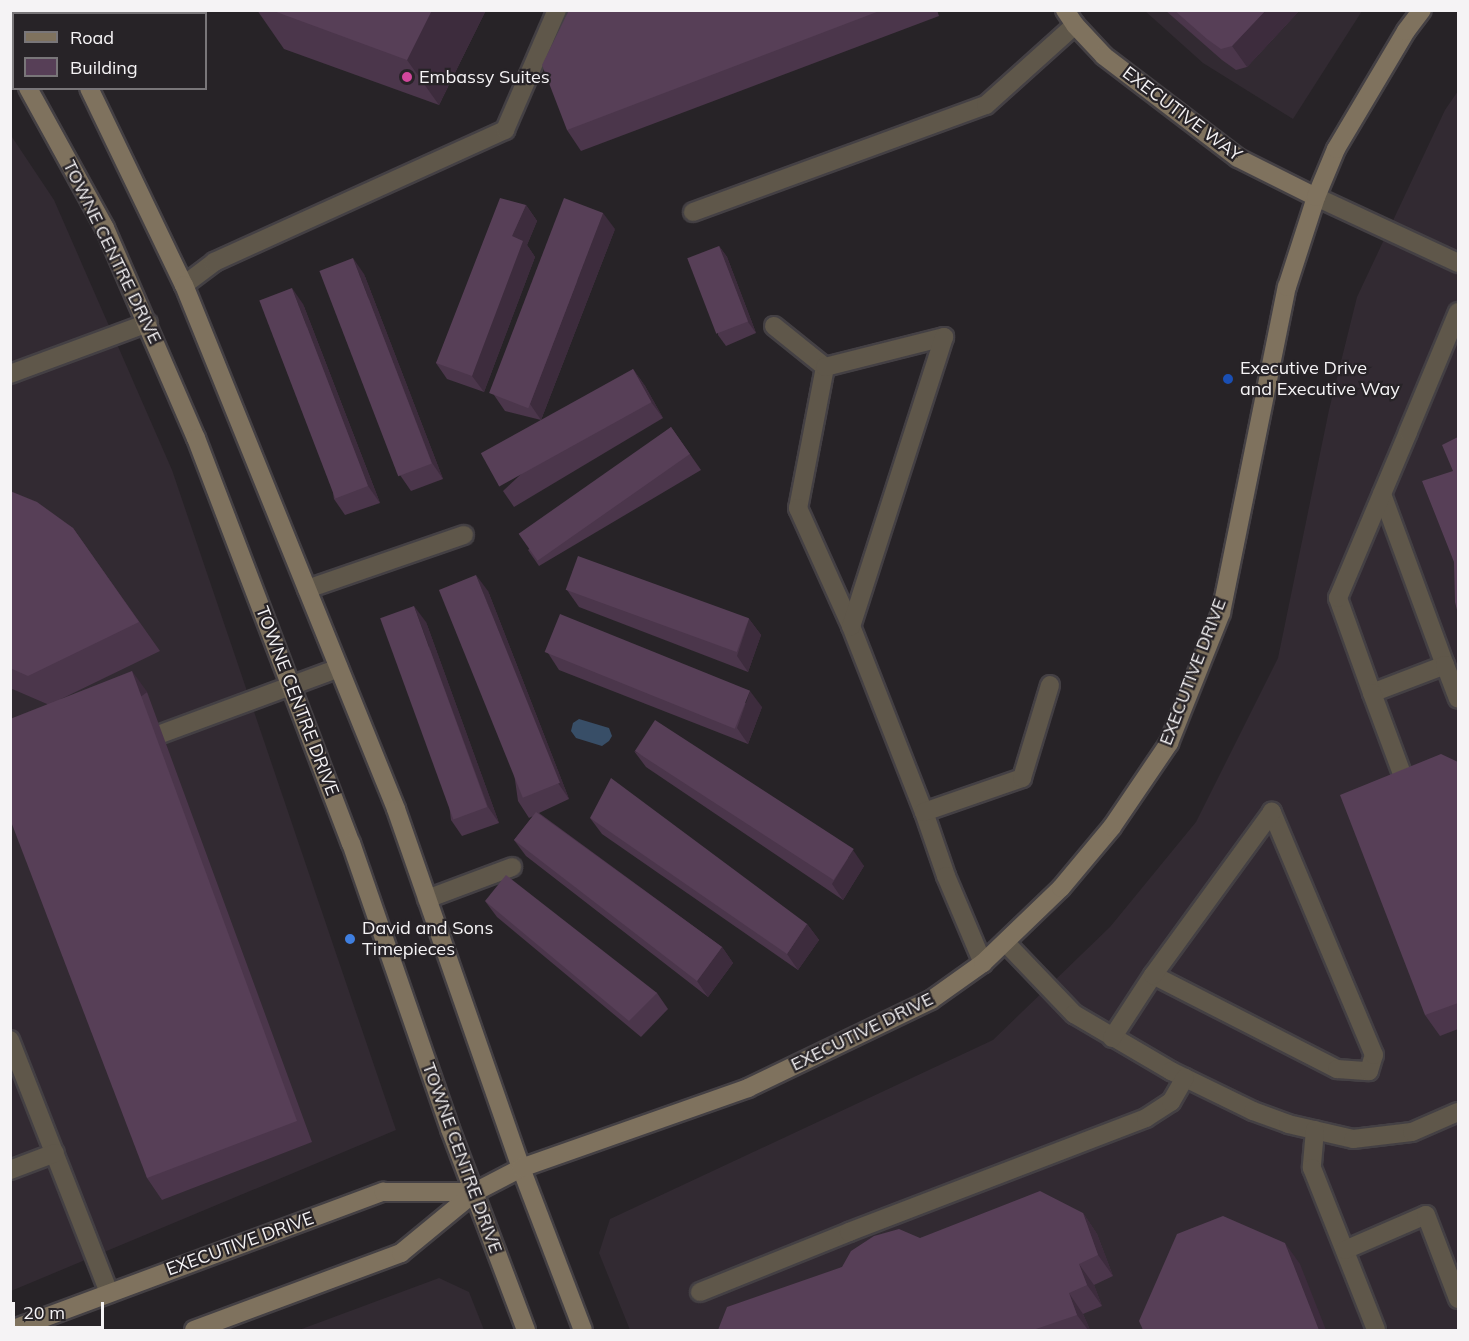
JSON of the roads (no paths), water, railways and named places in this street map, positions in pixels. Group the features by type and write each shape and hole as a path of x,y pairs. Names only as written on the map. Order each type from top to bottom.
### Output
{"street":[{"name":"EXECUTIVE DRIVE","path":"194,1330 401,1253 475,1192 521,1168 748,1088 931,1000 983,963 1061,888 1112,827 1169,743 1221,613 1287,287 1316,197 1336,149 1422,10"},
{"name":"EXECUTIVE WAY","path":"1070,18 1104,56 1238,158 1316,197"},
{"name":"TOWNE CENTRE DRIVE","path":"29,90 105,228 196,438 351,843 450,1129 526,1330"},
{"path":"90,90 184,285 396,809 521,1168 583,1330"},
{"name":"EXECUTIVE DRIVE","path":"11,1330 382,1192 475,1192"}],"lane":[{"path":"184,285 214,262 505,130 557,10"},
{"path":"693,212 986,105 1070,18"},
{"path":"1316,197 1458,263"},
{"path":"1401,771 1338,598 1458,312"},
{"path":"10,374 148,323"},
{"path":"774,326 825,367"},
{"path":"825,367 944,338 851,626"},
{"path":"825,367 798,508 851,626 924,812 946,876 983,963"},
{"path":"1382,494 1458,699"},
{"path":"307,589 464,535"},
{"path":"1372,693 1445,665"},
{"path":"120,750 339,668"},
{"path":"924,812 1022,778 1050,685"},
{"path":"1112,1038 1153,975 1272,812 1374,1055 1369,1071 1337,1069 1153,975"},
{"path":"427,899 512,867"},
{"path":"1005,942 1074,1014 1112,1038 1185,1078 1253,1111 1288,1124 1353,1139 1412,1132 1458,1112"},
{"path":"10,1040 15,1065 55,1153 109,1293"},
{"path":"700,1292 838,1236 1146,1118 1171,1102 1185,1078"},
{"path":"1315,1130 1312,1168 1376,1330"},
{"path":"10,1170 55,1153"},
{"path":"1345,1250 1425,1215 1458,1299"}],"water":[{"path":"579,719 609,728 612,736 609,741 602,746 576,738 571,731 573,723"}],"place":[{"name":"Embassy Suites","path":"407,77"},
{"name":"Executive Drive and Executive Way","path":"1228,379"},
{"name":"David and Sons Timepieces","path":"350,939"}]}
